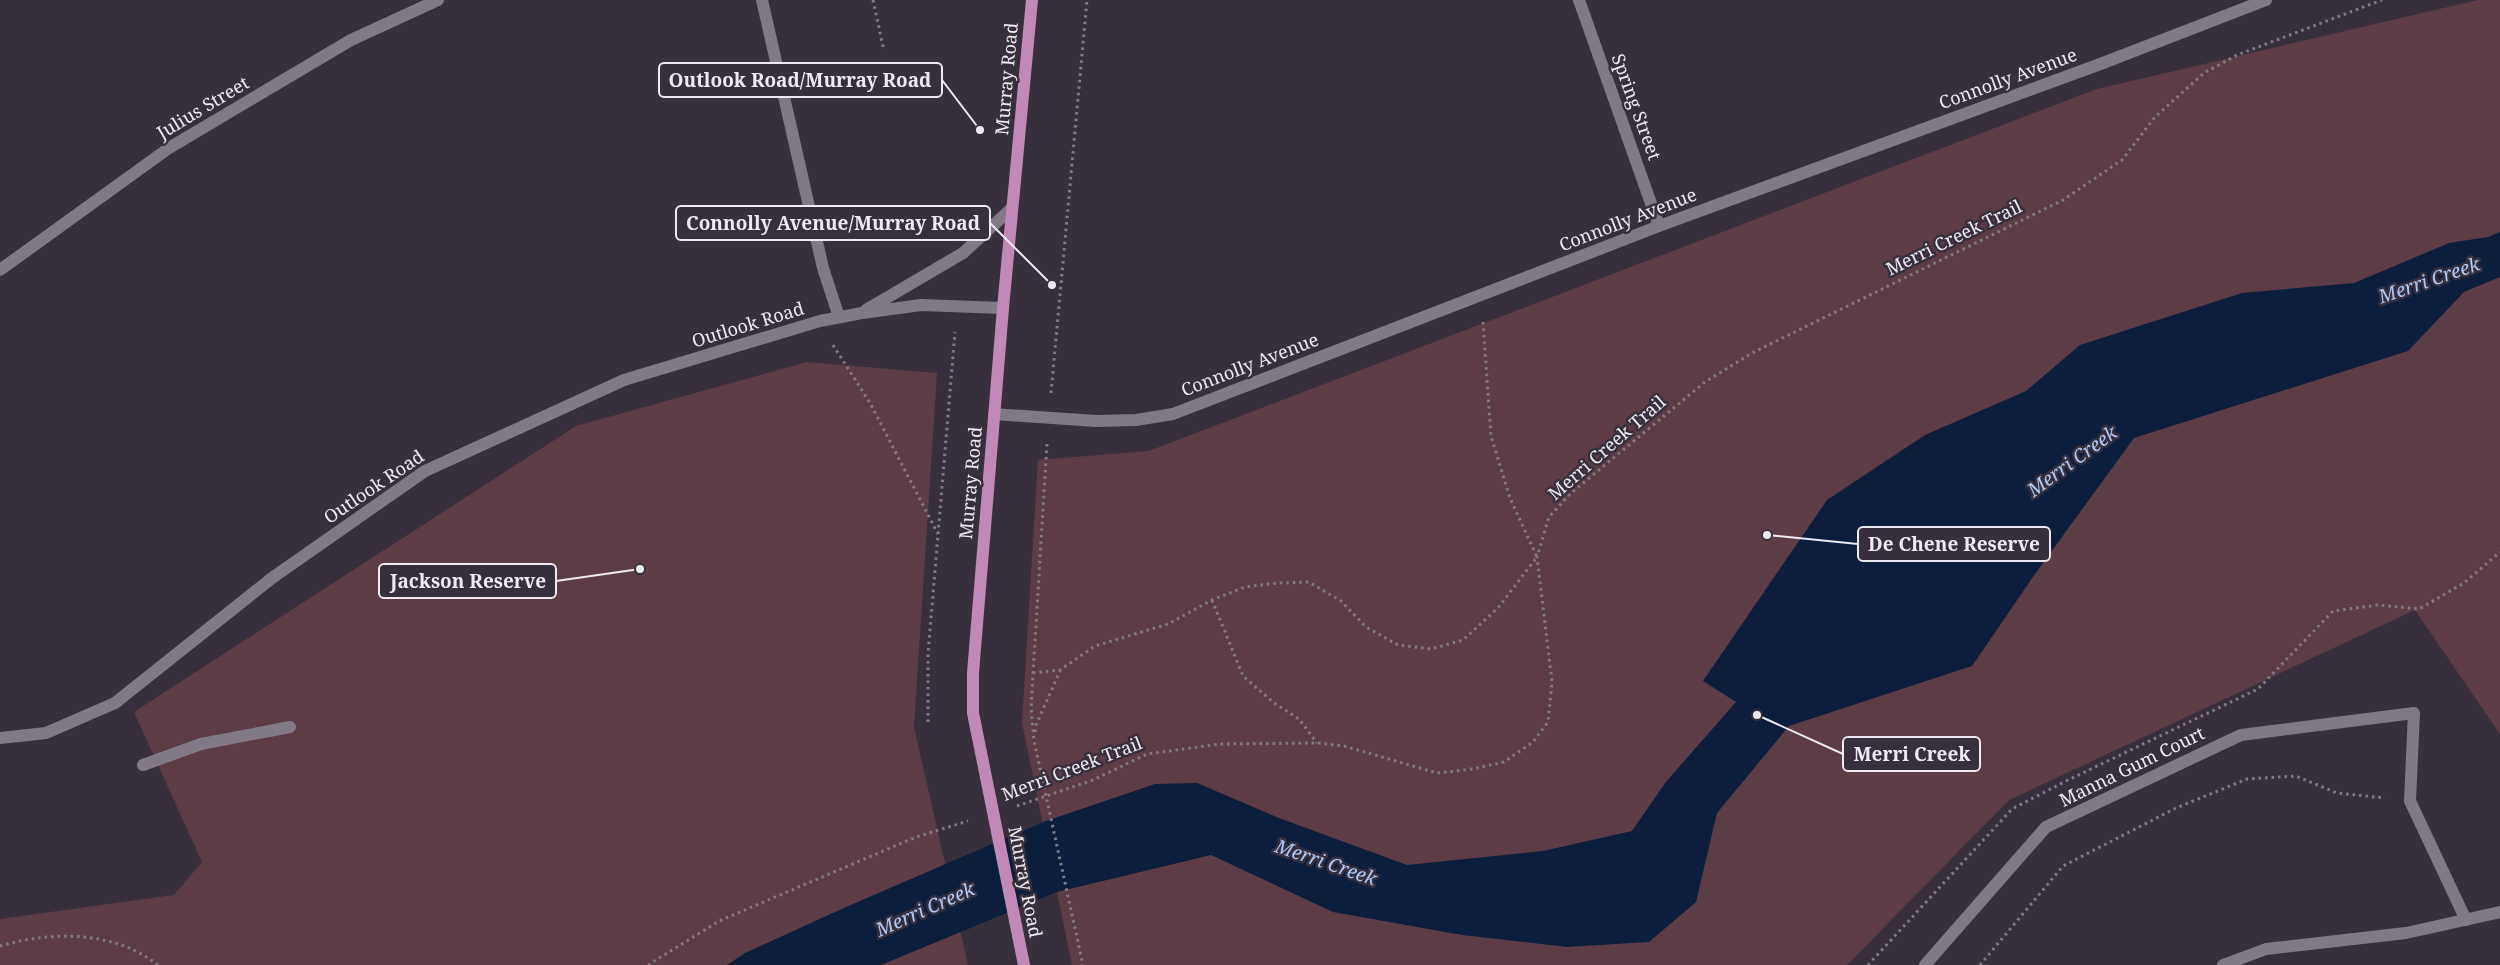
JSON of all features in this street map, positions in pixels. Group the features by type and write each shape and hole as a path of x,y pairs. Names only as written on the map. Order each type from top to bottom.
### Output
{"main road":[{"name":"Murray Road","path":"1024,965 974,714 973,673 1003,308 1032,0"}],"street":[{"name":"Julius Street","path":"0,270 169,148 351,40 438,0"},
{"path":"762,0 823,268 840,317"},
{"name":"Spring Street","path":"1580,0 1659,226"},
{"name":"Connolly Avenue","path":"994,414 1096,421 1136,420 1174,414 1659,226 2103,63 2266,0"},
{"name":"Outlook Road","path":"862,313 963,253 1012,208"},
{"name":"Outlook Road","path":"0,738 46,732 115,703 272,578 425,471 624,380 820,321 840,317 921,305 1003,308"},
{"name":"Manna Gum Court","path":"1927,964 2046,827 2241,734 2414,713 2411,791"},
{"path":"143,765 201,744 290,727"},
{"path":"2411,791 2410,801 2466,920"},
{"path":"2223,965 2266,949 2406,933 2500,912"}],"path":[{"path":"873,0 884,50"},
{"path":"1083,965 1034,740 1031,706 1048,418 1087,0"},
{"name":"Merri Creek Trail","path":"1010,808 1094,780 1147,754 1220,744 1318,743 1344,746 1437,774 1504,762 1533,742 1548,722 1552,682 1537,557 1549,517 1570,494 1705,382 1752,352 2063,200 2122,160 2155,117 2204,73 2237,55 2382,0"},
{"path":"1033,673 1060,670 1095,646 1168,624 1212,600 1245,587 1309,582 1341,601 1366,627 1398,645 1431,649 1463,640 1498,608 1537,557 1510,498 1491,436 1481,295"},
{"path":"928,722 928,654 957,307"},
{"path":"820,321 834,348 870,403 939,534"},
{"path":"1212,600 1243,676 1274,703 1299,719 1318,743"},
{"path":"1034,740 1036,725 1060,670"},
{"path":"1980,965 2063,866 2176,808 2247,779 2296,776 2337,793 2390,798 2411,791"},
{"path":"648,965 719,921 916,837 972,819"},
{"path":"0,946 36,939 84,936 116,943 147,956 158,965"}],"shaded area":[{"path":"2478,0 2500,0 2500,734 2415,610 2009,800 1847,965 1072,965 1022,723 1038,460 1149,451 2097,89"},
{"path":"807,362 937,373 914,727 968,965 0,965 0,919 174,895 202,862 134,712 576,426"}],"water":[{"path":"2500,232 2500,277 2464,292 2408,351 2134,438 2035,574 1972,666 1789,726 1717,813 1696,902 1649,942 1567,947 1462,935 1333,912 1211,855 1057,892 881,965 727,965 745,953 846,907 1043,822 1155,784 1197,783 1279,818 1407,865 1543,851 1632,831 1665,783 1736,702 1703,681 1827,500 1925,435 2026,391 2080,345 2242,293 2354,283 2449,243 2488,237"}],"place":[{"name":"Outlook Road/Murray Road","path":"980,130"},
{"name":"Connolly Avenue/Murray Road","path":"1052,285"},
{"name":"De Chene Reserve","path":"1767,535"},
{"name":"Jackson Reserve","path":"640,569"},
{"name":"Merri Creek","path":"1757,715"}]}
